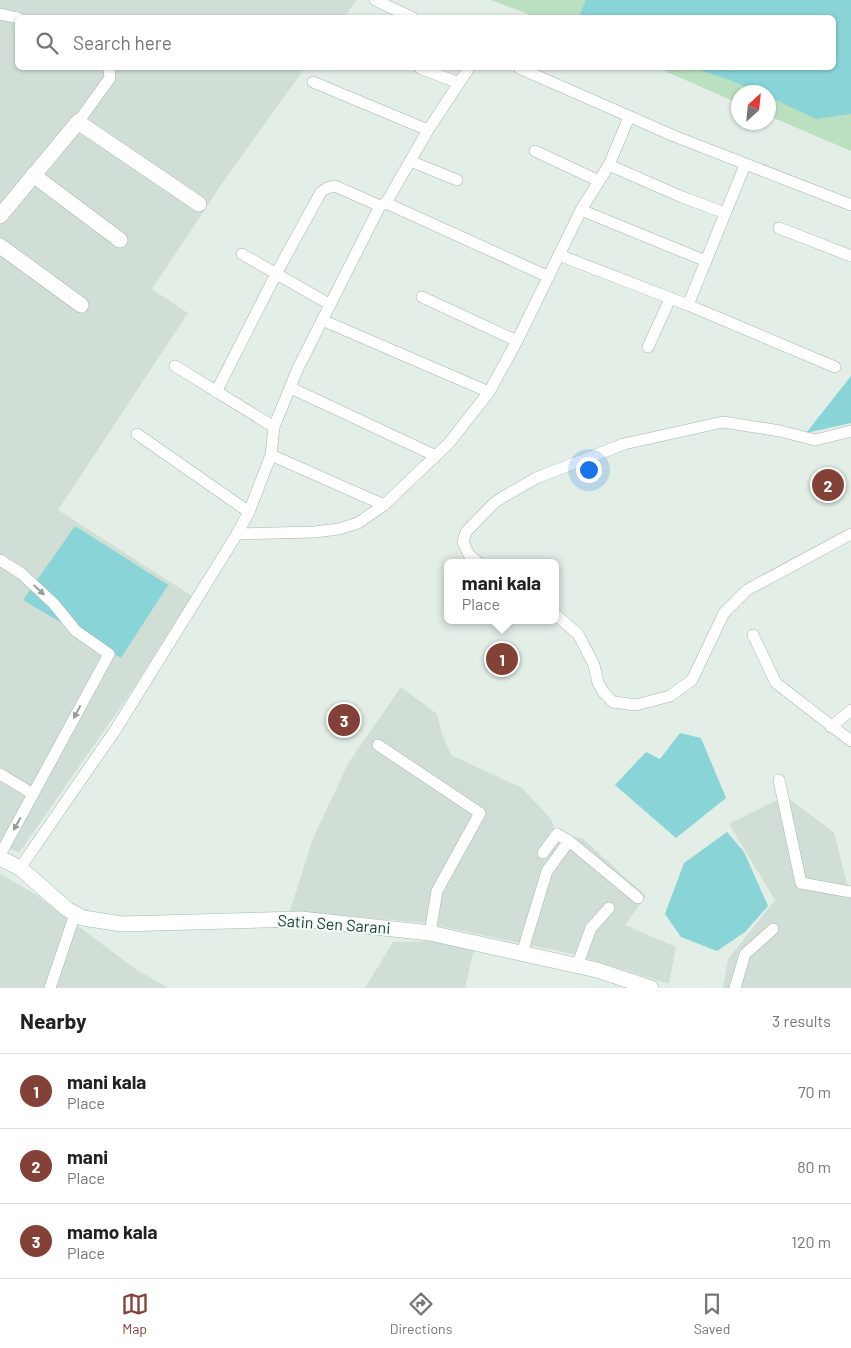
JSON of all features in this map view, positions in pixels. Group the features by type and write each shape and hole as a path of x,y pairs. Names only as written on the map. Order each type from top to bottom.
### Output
{"main road":[{"path":"0,216 78,122 199,204"},
{"path":"33,175 120,240"},
{"path":"0,246 82,305"},
{"name":"Satin Sen Sarani","path":"0,856 20,868 67,909 83,918 122,924 301,918 430,933 577,966 651,988"}],"lane":[{"path":"375,0 408,15"},
{"path":"0,14 15,17"},
{"path":"78,122 110,78 109,70"},
{"path":"425,70 459,83"},
{"path":"20,868 116,729 249,512 271,455 274,427 298,368 329,304 383,205 428,130 468,70"},
{"path":"524,70 745,165 851,205"},
{"path":"313,82 428,130"},
{"path":"236,534 300,533 339,529 358,523 384,505 449,443 489,392 517,341 582,210 609,165 629,116"},
{"path":"535,151 599,182"},
{"path":"410,161 457,180"},
{"path":"609,165 682,197 726,213"},
{"path":"688,305 745,165"},
{"path":"216,392 276,274 318,197 327,188 335,186 383,205 549,277"},
{"path":"582,210 706,261"},
{"path":"779,228 851,256"},
{"path":"242,254 329,304"},
{"path":"559,254 688,305 835,367"},
{"path":"422,297 517,341"},
{"path":"648,347 670,299"},
{"path":"322,320 489,392"},
{"path":"175,366 274,427"},
{"path":"291,388 436,456"},
{"path":"474,559 469,555 463,542 466,532 493,504 536,478 624,444 723,422 780,431 815,440 851,431"},
{"path":"137,434 249,512"},
{"path":"271,455 384,505"},
{"path":"559,618 578,634 594,665 598,683 613,702 636,705 670,696 692,680 724,613 747,590 851,534"},
{"path":"0,560 22,574 48,598 76,631 109,654 0,856"},
{"path":"753,635 776,683 851,741"},
{"path":"831,727 851,710"},
{"path":"378,745 480,813 437,891 430,933"},
{"path":"0,774 34,794"},
{"path":"780,780 801,883 851,892"},
{"path":"543,853 557,834 569,841 638,898"},
{"path":"522,953 547,870 569,841"},
{"path":"577,966 592,928 609,908"},
{"path":"50,988 75,914"},
{"path":"735,988 745,954 773,929"}],"shaded area":[{"path":"0,0 357,0 346,15 15,15 15,70 304,70 225,179 152,289 188,313 58,510 192,596 133,689 19,853 0,843"},
{"path":"401,687 437,714 442,734 451,755 522,788 551,819 557,834 582,838 646,896 625,925 676,947 669,984 572,954 425,923 290,911 313,838 349,762"},
{"path":"785,796 834,832 847,884 851,887 851,988 723,988 728,959 775,900 729,824"},
{"path":"0,874 35,894 134,968 168,988 0,988"},
{"path":"434,941 474,949 465,988 365,988 393,942"}],"green space":[{"path":"491,0 851,0 851,151 776,119 776,85 731,85 731,100 663,70 836,70 836,15 531,15"}],"water":[{"path":"586,0 851,0 851,114 816,119 776,100 776,85 741,85 700,70 836,70 836,15 580,14"},
{"path":"851,376 851,423 806,433"},
{"path":"75,526 168,585 121,658 23,600"},
{"path":"680,733 701,738 726,798 676,838 615,785 646,752 660,759"},
{"path":"727,832 744,852 768,906 745,932 717,951 681,937 665,914 684,863"}],"place":[{"name":"mani","path":"828,485"},
{"name":"mani kala","path":"502,659"},
{"name":"mamo kala","path":"344,720"}]}
